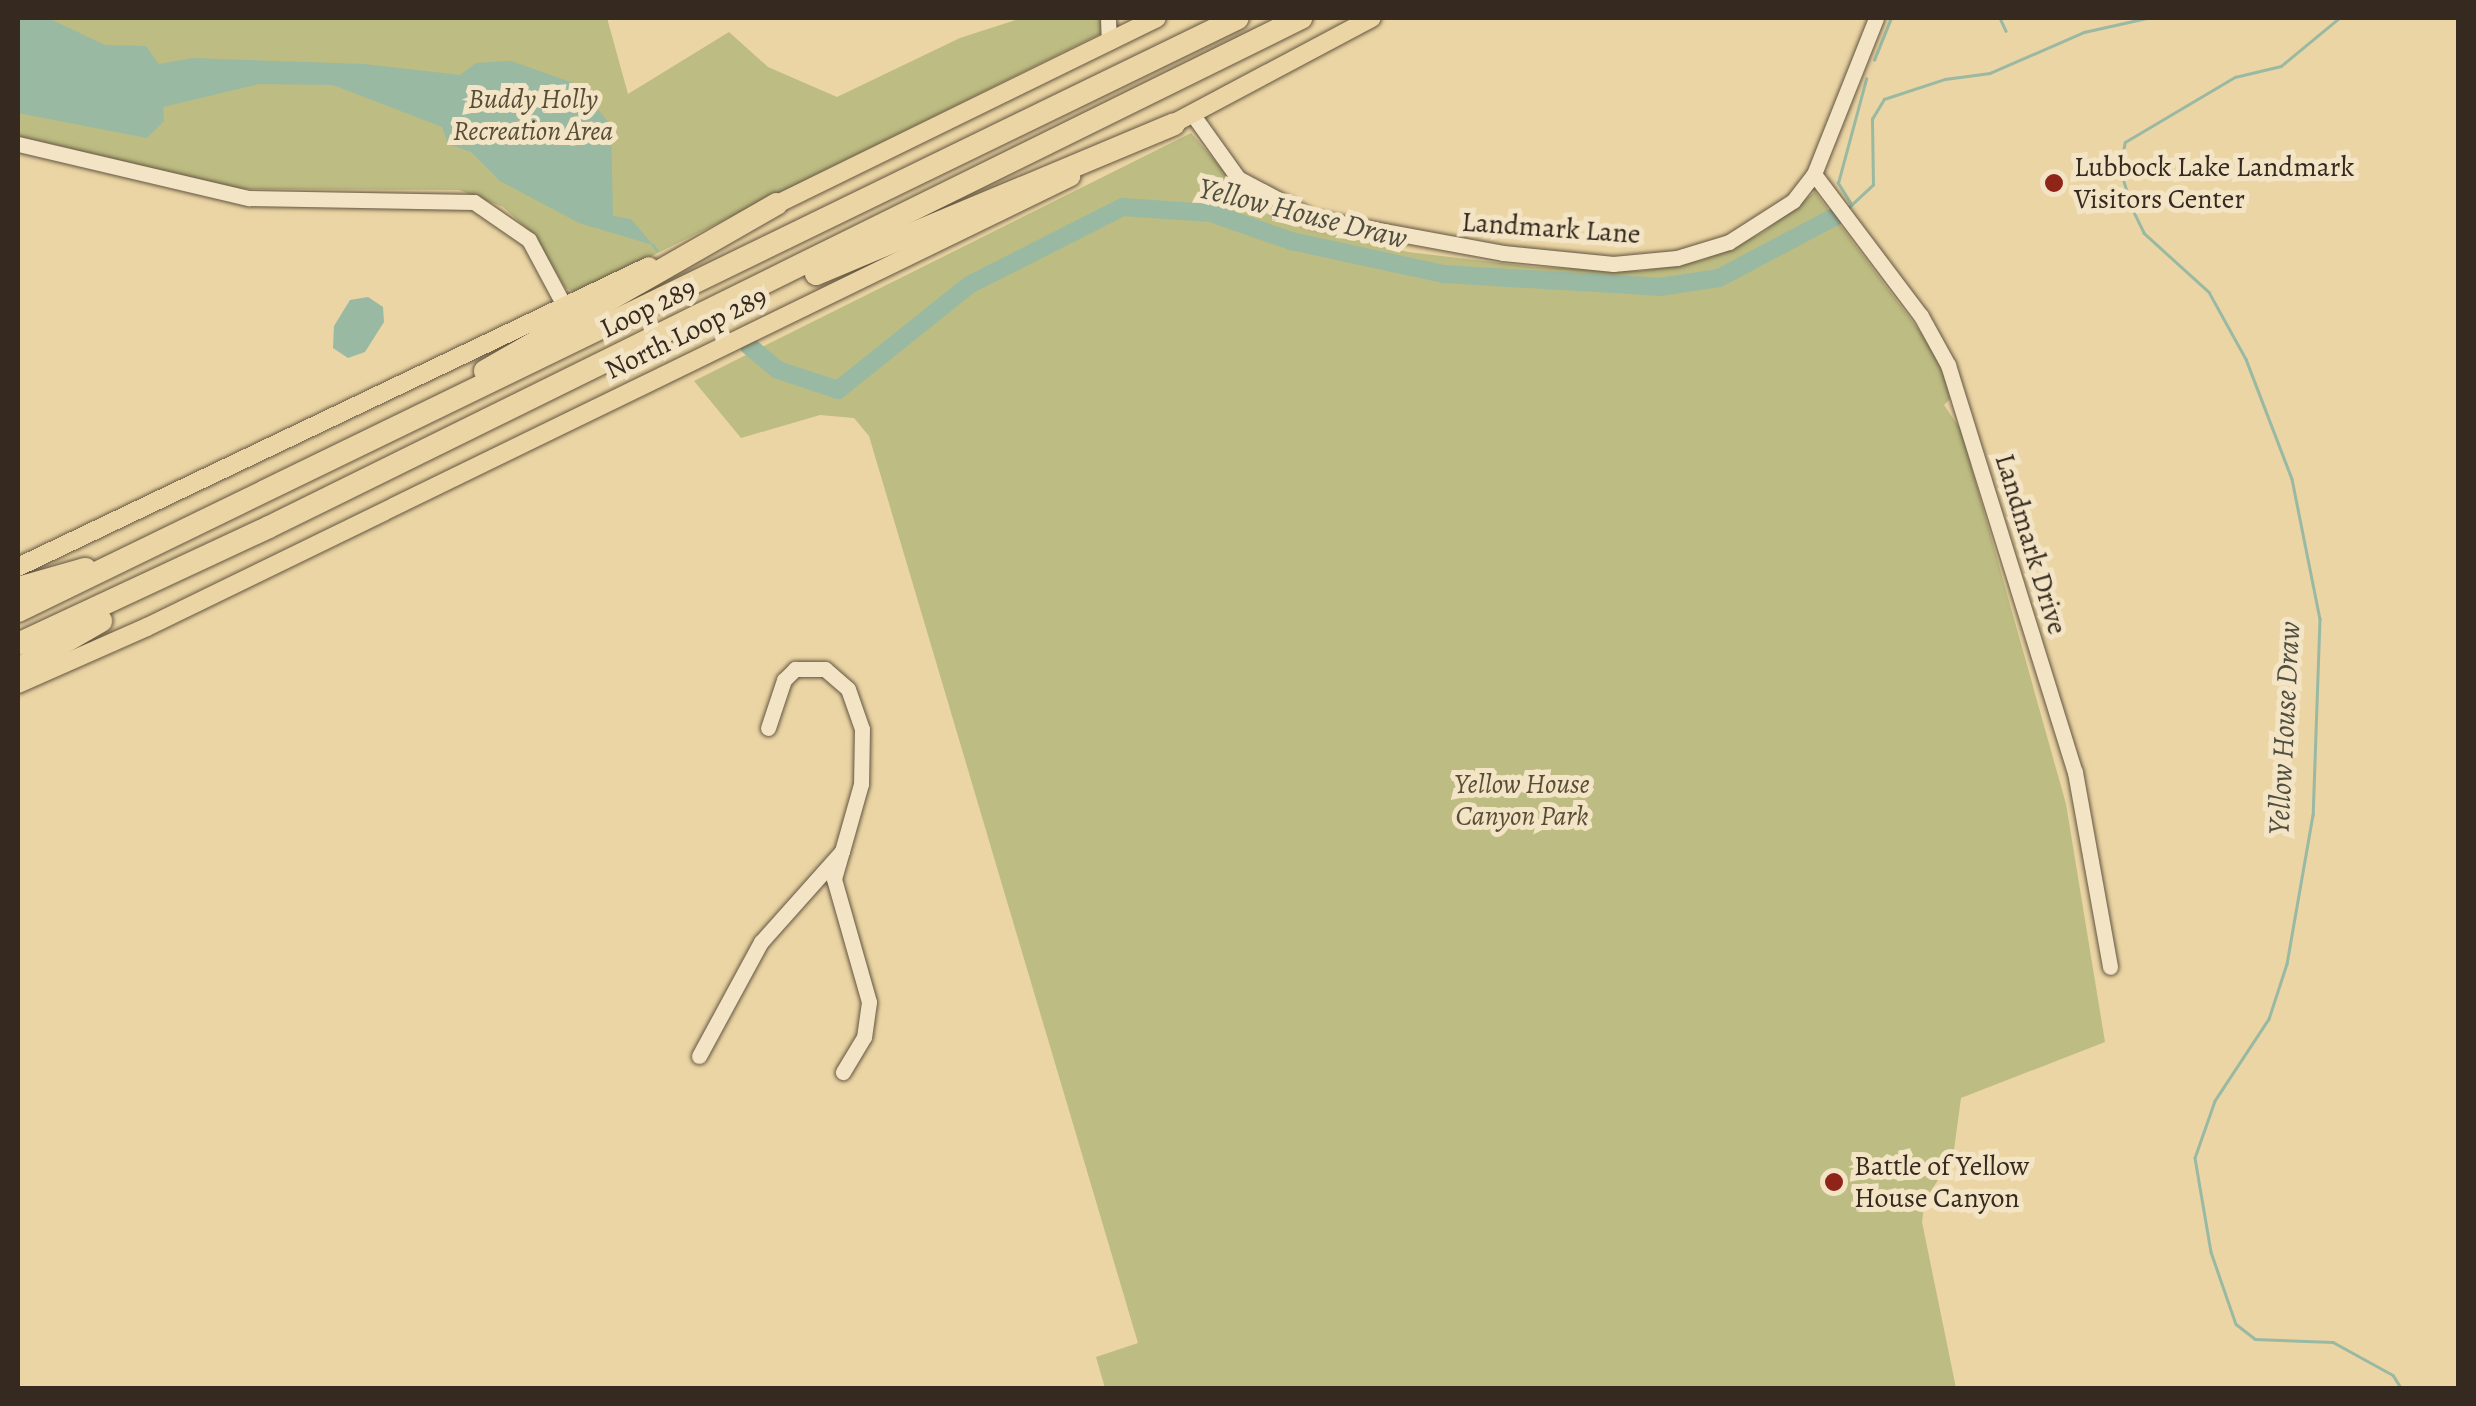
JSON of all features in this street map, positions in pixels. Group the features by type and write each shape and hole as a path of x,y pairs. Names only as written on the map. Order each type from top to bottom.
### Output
{"highway":[{"name":"Loop 289","path":"18,611 1238,18"},
{"name":"Loop 289","path":"18,644 269,527 1301,18"},
{"path":"700,316 1010,196 1183,120"},
{"path":"323,466 349,443 777,204"},
{"path":"18,669 269,527"},
{"path":"18,588 182,534"}],"main road":[{"name":"North Loop 289","path":"18,684 157,623 1183,120 1372,18"},
{"path":"18,567 566,307 1109,42 1140,20"}],"street":[{"path":"1108,18 1109,42"},
{"name":"Landmark Lane","path":"1183,120 1238,178 1298,212 1379,234 1578,261 1650,261 1712,248 1779,213 1814,174 1876,18"},
{"path":"18,144 248,198 474,202 529,240 566,307"},
{"name":"Landmark Drive","path":"1814,174 1929,328 1948,365 2075,772 2110,968"},
{"path":"768,728 784,680 796,669 825,670 848,689 862,730 857,818 834,879 869,1002 864,1037 843,1072"},
{"path":"699,1056 761,942 842,852"}],"green space":[{"name":"Buddy Holly Recreation Area","path":"18,18 607,18 628,94 729,32 768,67 837,97 960,38 1022,18 1102,18 1102,33 577,293 565,288 534,235 503,207 459,190 240,189 18,136"},
{"name":"Yellow House Canyon Park","path":"1191,133 1245,195 1298,223 1408,252 1534,267 1641,271 1703,260 1762,233 1815,192 1930,345 1947,382 1950,399 1944,405 1961,430 2066,804 2105,1042 1961,1098 1953,1157 1925,1200 1922,1222 1956,1388 1105,1388 1096,1357 1138,1343 869,436 854,418 820,415 741,438 694,381"}],"shaded area":[{"path":"18,18 48,18 105,45 146,46 159,64 193,58 364,64 460,75 476,63 511,61 576,84 611,125 613,216 631,219 653,245 579,223 500,181 471,152 448,144 442,127 333,85 259,84 163,107 164,121 147,138 18,113"},
{"path":"368,297 383,307 384,322 365,352 348,358 333,348 334,326 350,300"}],"waterway":[{"path":"1874,60 1891,18"},
{"path":"2000,18 2006,31"},
{"name":"Yellow House Draw","path":"1847,209 1873,185 1872,119 1884,99 1945,79 1990,73 2084,32 2147,18"},
{"name":"Yellow House Draw","path":"2131,206 2120,169 2125,142 2235,77 2281,66 2339,18"},
{"path":"1851,204 1838,183 1866,79"},
{"name":"Yellow House Draw","path":"748,345 778,370 838,390 969,285 1123,207 1211,213 1291,241 1443,274 1659,287 1719,278 1836,216"},
{"name":"Yellow House Draw","path":"2133,210 2144,233 2209,292 2246,359 2292,479 2320,619 2313,815 2287,964 2269,1019 2215,1101 2195,1158 2211,1252 2236,1324 2255,1339 2333,1342 2393,1375 2401,1388"},
{"name":"Yellow House Draw","path":"653,245 657,250"}],"place":[{"name":"Lubbock Lake Landmark Visitors Center","path":"2054,183"},
{"name":"Battle of Yellow House Canyon","path":"1834,1182"}]}
